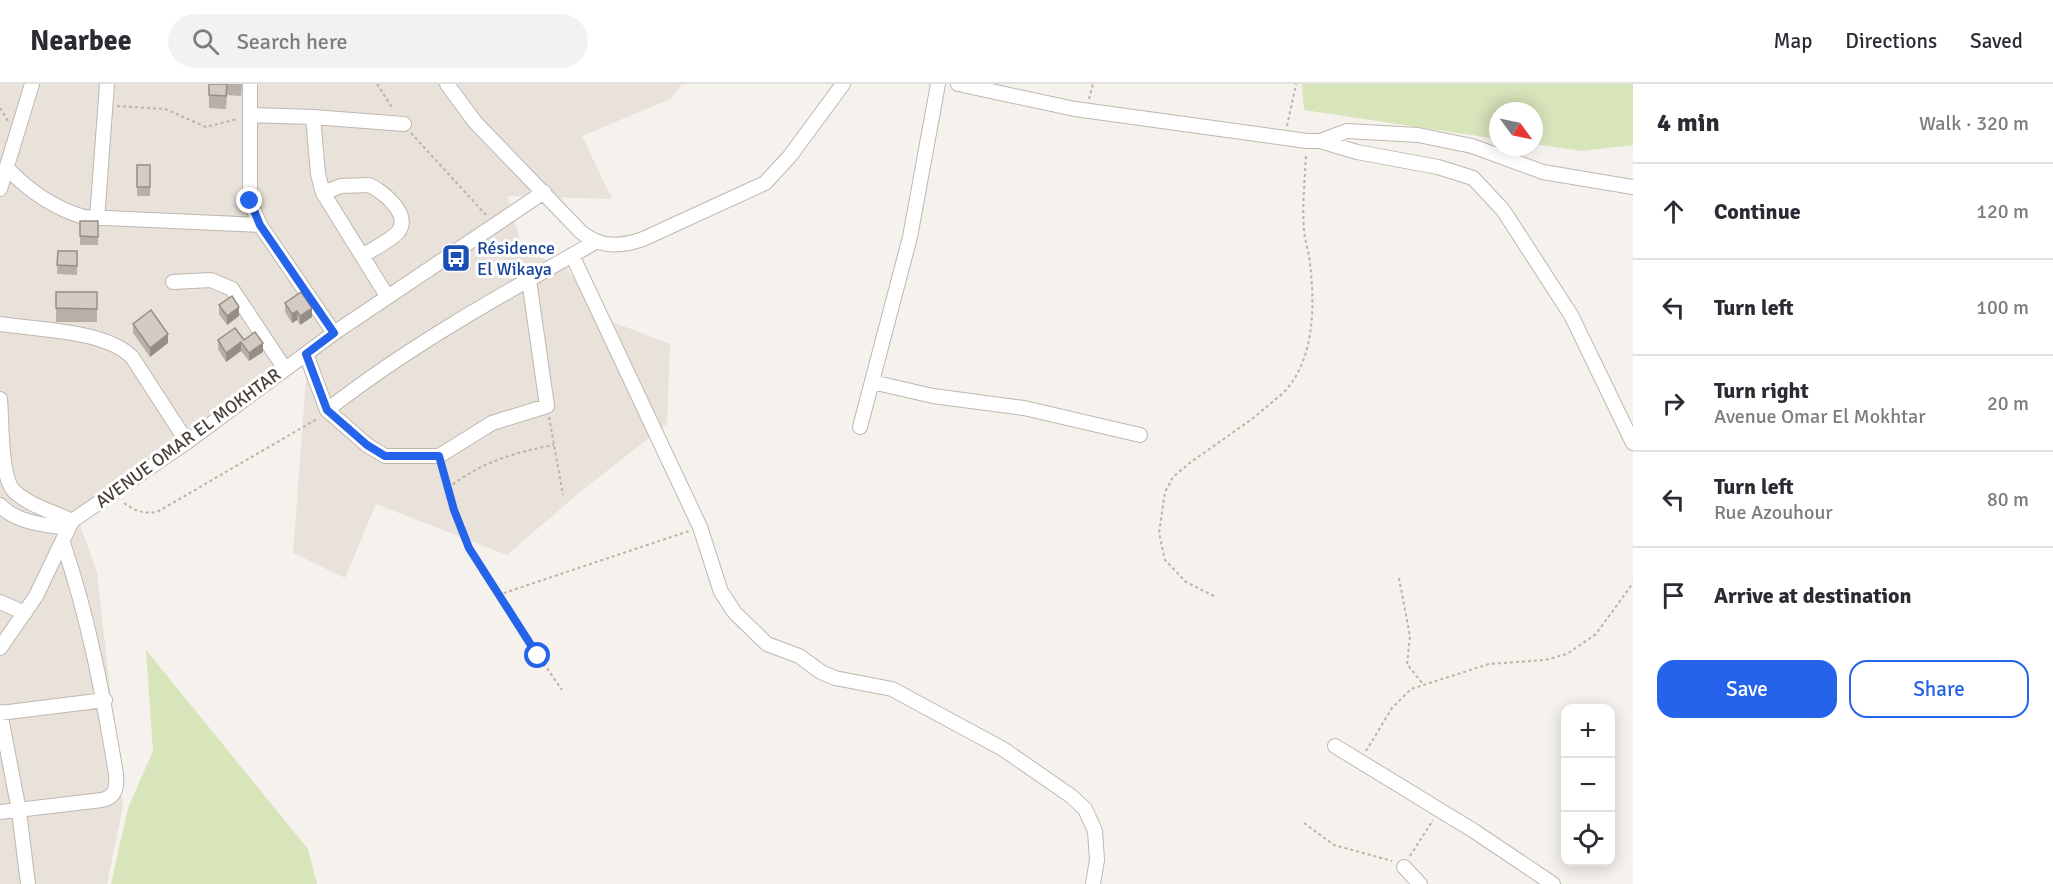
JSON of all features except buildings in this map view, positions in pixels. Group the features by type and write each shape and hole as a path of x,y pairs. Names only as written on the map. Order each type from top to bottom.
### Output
{"street":[{"path":"0,189 32,84"},
{"path":"97,219 107,84"},
{"path":"250,84 248,193 260,225 334,333"},
{"path":"447,84 475,122 594,243"},
{"path":"327,410 422,341 490,299 594,243 619,244 643,239 765,183 790,156 843,84"},
{"path":"860,426 910,237 938,84"},
{"path":"958,84 1075,109 1313,141 1437,167 1473,178 1503,210 1571,315 1633,443"},
{"path":"249,118 313,117 404,124"},
{"path":"313,117 318,174 324,193 387,296"},
{"path":"1313,141 1347,131 1418,135 1472,146 1543,172 1633,188"},
{"path":"7,168 21,183 54,205 71,213 97,219 260,225"},
{"path":"324,193 342,186 369,185 391,202 400,213 402,223 398,232 362,256"},
{"name":"AVENUE OMAR EL MOKHTAR","path":"70,525 334,333 544,192"},
{"path":"572,255 700,527 724,598 756,635 767,644 799,656 828,675 892,688 1003,748 1080,803 1092,819 1097,840 1096,871 1093,884"},
{"path":"173,282 211,280 232,289 285,369"},
{"path":"306,354 327,410 367,445 385,456 439,456 492,423 547,406 529,280"},
{"path":"0,324 92,338 120,346 132,357 187,442"},
{"path":"872,382 941,397 1024,408 1140,435"},
{"path":"0,399 6,474 11,487 21,496 70,525"},
{"path":"0,505 12,514 30,522 70,525"},
{"path":"0,648 25,613 63,543 70,525"},
{"path":"0,812 102,800 112,796 117,784 105,700 82,601 63,543"},
{"path":"0,602 25,613"},
{"path":"28,884 19,811 0,713 105,700"},
{"path":"1335,746 1553,884"},
{"path":"1404,867 1420,884"}],"path":[{"path":"377,84 404,124 447,175 496,225"},
{"path":"1284,138 1296,84"},
{"path":"105,105 165,109 206,127 233,119 249,118"},
{"path":"1214,596 1186,582 1165,560 1159,533 1162,501 1173,477 1267,407 1289,387 1301,367 1309,338 1312,296 1310,261 1304,234 1313,141"},
{"path":"547,406 563,495"},
{"path":"112,493 133,510 146,513 157,512 257,452 310,424 327,410"},
{"path":"448,488 464,476 500,458 554,445"},
{"path":"439,456 469,548 496,595 562,690"},
{"path":"496,595 700,527"},
{"path":"1399,578 1410,636 1407,664 1423,684"},
{"path":"1361,761 1392,708 1401,697 1423,684 1489,664 1545,660 1567,654 1596,634 1633,583"},
{"path":"1305,823 1334,845 1386,859 1404,867 1439,810"}],"shaded area":[{"path":"0,84 682,84 670,99 582,136 612,199 507,196 524,252 566,266 597,316 670,344 667,424 580,492 507,555 376,504 345,578 293,553 308,353 76,514 97,572 123,806 107,884 0,884"}],"green space":[{"path":"1302,84 1633,84 1633,145 1582,151 1543,145 1543,102 1489,102 1489,138 1304,110"},
{"path":"146,650 308,849 317,884 111,884 128,808 153,751"}],"place":[{"name":"Résidence El Wikaya","path":"456,258"}],"route":[{"path":"250,201 260,225 334,333 306,354 327,410 367,445 385,456 424,458 439,456 454,510 469,548 486,579 538,656"}]}
